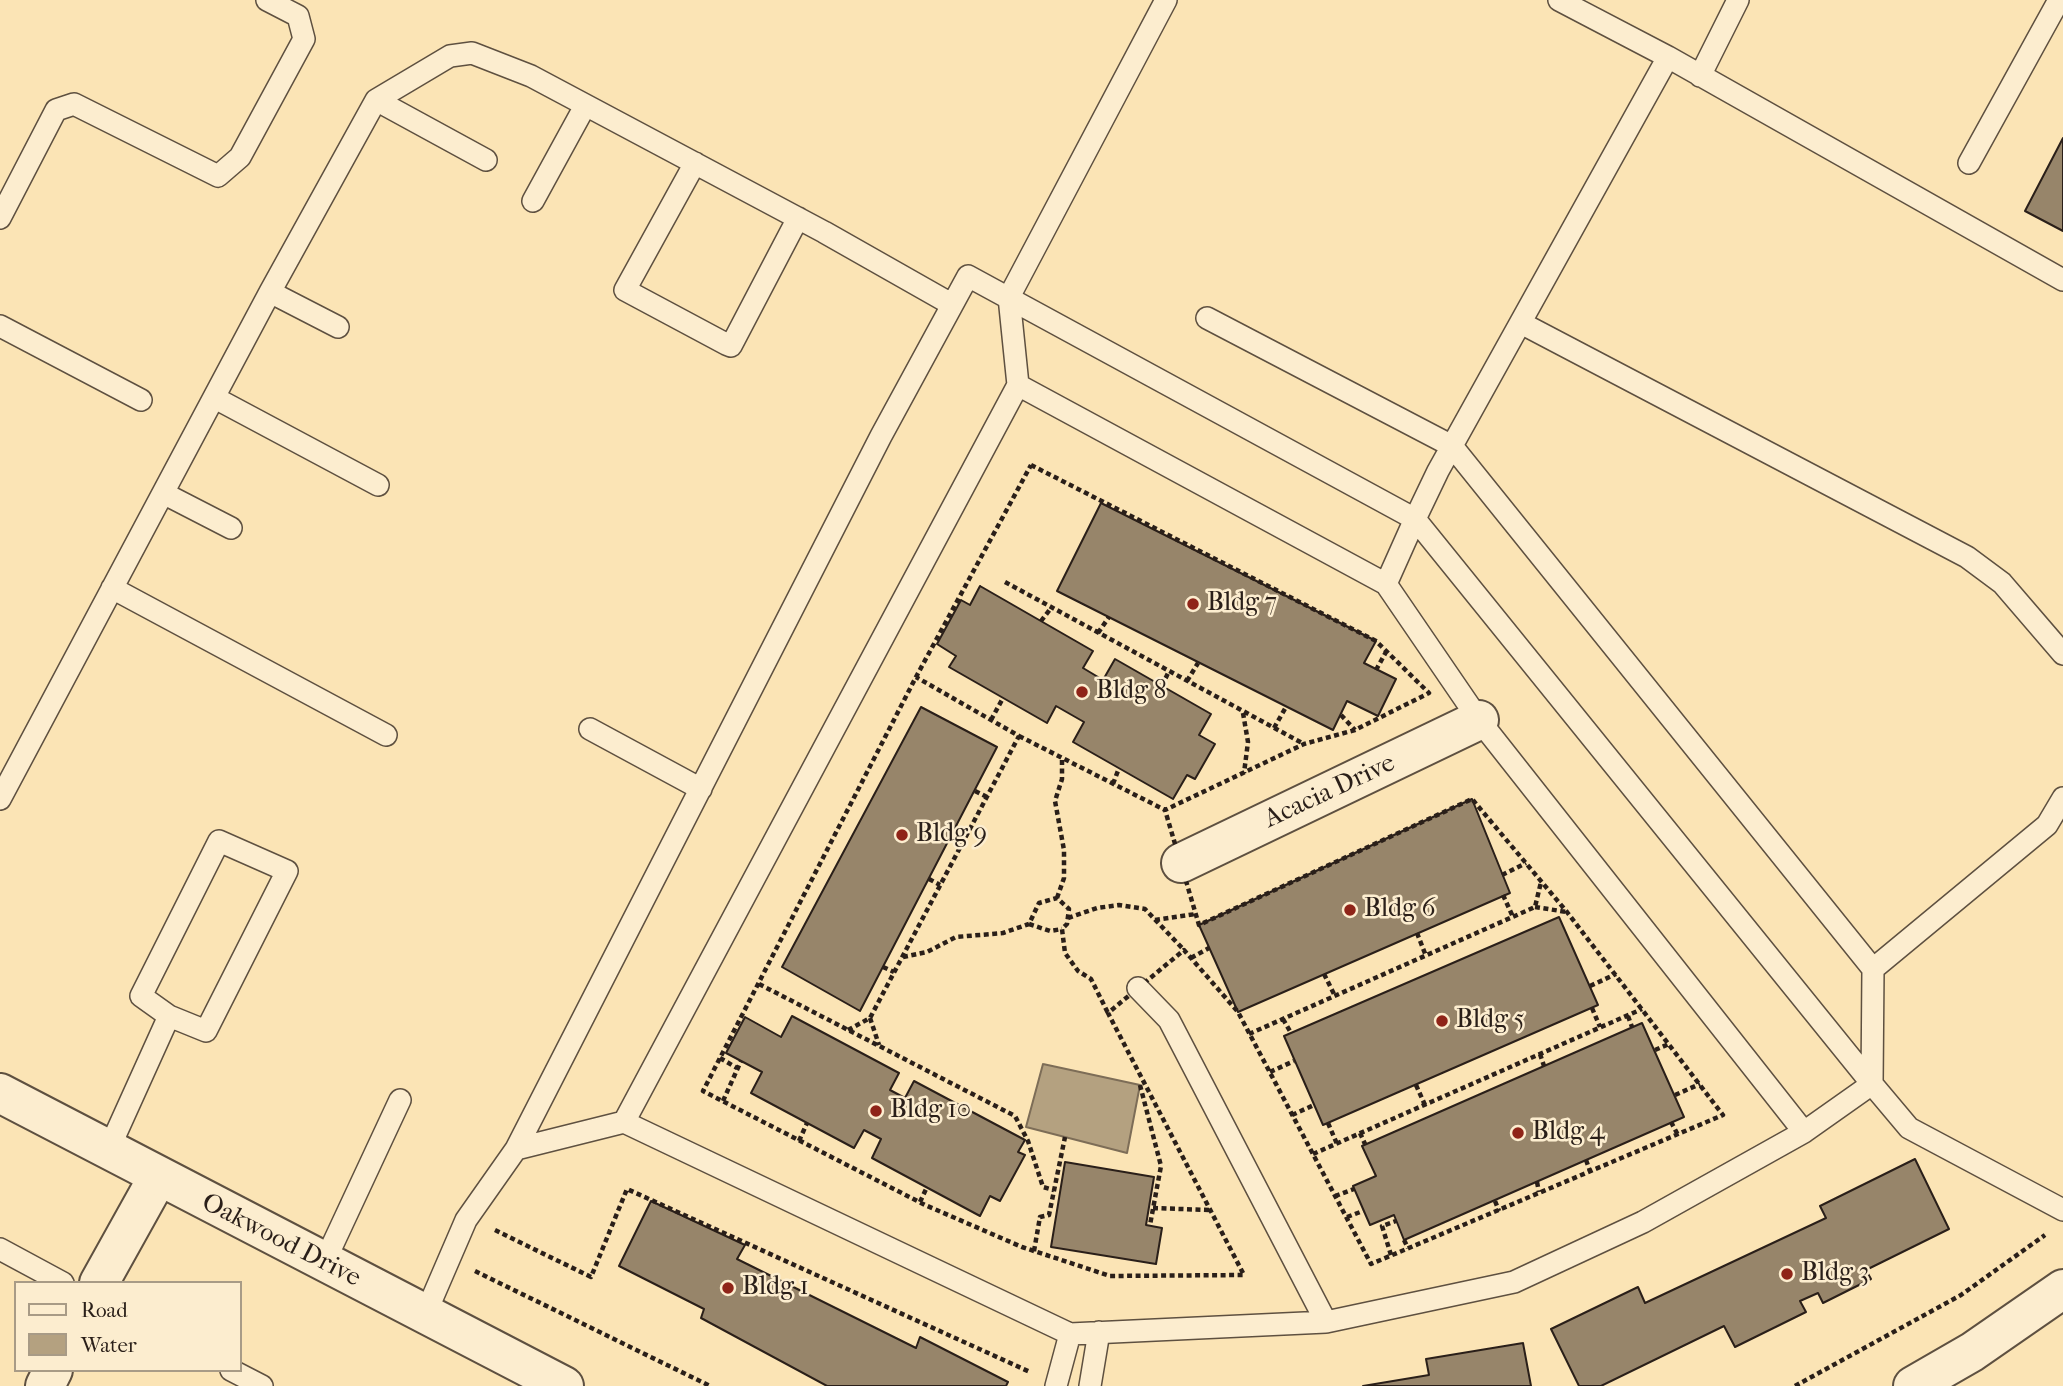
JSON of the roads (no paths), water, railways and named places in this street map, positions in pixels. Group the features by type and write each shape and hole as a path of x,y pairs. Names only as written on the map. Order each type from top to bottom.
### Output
{"street":[{"name":"Acacia Drive","path":"1181,863 1479,720"},
{"name":"Oakwood Drive","path":"0,1093 564,1386"},
{"path":"100,1281 158,1177"},
{"path":"1913,1386 1972,1352 2063,1289"}],"lane":[{"path":"0,218 56,110 74,104 218,176 240,157 304,39 298,16 267,0"},
{"path":"624,1122 1018,385 1009,297 1166,0"},
{"path":"1700,76 1738,0"},
{"path":"1969,163 2059,0"},
{"path":"1563,1 2063,280"},
{"path":"0,799 270,292 376,100 450,56 461,53 500,62 798,218 951,304"},
{"path":"1386,584 1452,446 1668,58"},
{"path":"376,100 486,160"},
{"path":"533,201 585,106"},
{"path":"695,163 625,290 731,346 798,218"},
{"path":"425,1315 466,1220 516,1149 968,275 1415,519 1909,1128 2063,1210"},
{"path":"270,292 338,327"},
{"path":"1207,318 1452,446 1872,969 1872,1084"},
{"path":"1521,323 1967,557 2002,583 2063,654"},
{"path":"0,326 141,400"},
{"path":"1018,385 1386,584 1479,720 1804,1132"},
{"path":"215,398 377,485"},
{"path":"163,493 231,528"},
{"path":"112,588 386,736"},
{"path":"590,729 701,789"},
{"path":"1872,969 2047,825 2063,798"},
{"path":"219,841 287,871 206,1031 169,1016 141,996 219,841"},
{"path":"1138,988 1169,1020 1326,1322"},
{"path":"108,1151 169,1016"},
{"path":"516,1149 624,1122 1070,1334 1326,1322 1514,1282 1643,1222 1804,1132 1872,1084"},
{"path":"324,1263 400,1100"},
{"path":"0,1249 59,1281"},
{"path":"1090,1386 1099,1332"},
{"path":"1049,1382 1070,1334"},
{"path":"235,1372 262,1386"}],"water":[{"path":"1043,1064 1140,1085 1127,1153 1026,1127"}],"place":[{"name":"Bldg 7","path":"1193,604"},
{"name":"Bldg 8","path":"1082,692"},
{"name":"Bldg 9","path":"902,835"},
{"name":"Bldg 6","path":"1350,910"},
{"name":"Bldg 5","path":"1442,1021"},
{"name":"Bldg 10","path":"876,1111"},
{"name":"Bldg 4","path":"1518,1133"},
{"name":"Bldg 3","path":"1787,1274"},
{"name":"Bldg 1","path":"728,1288"}]}
